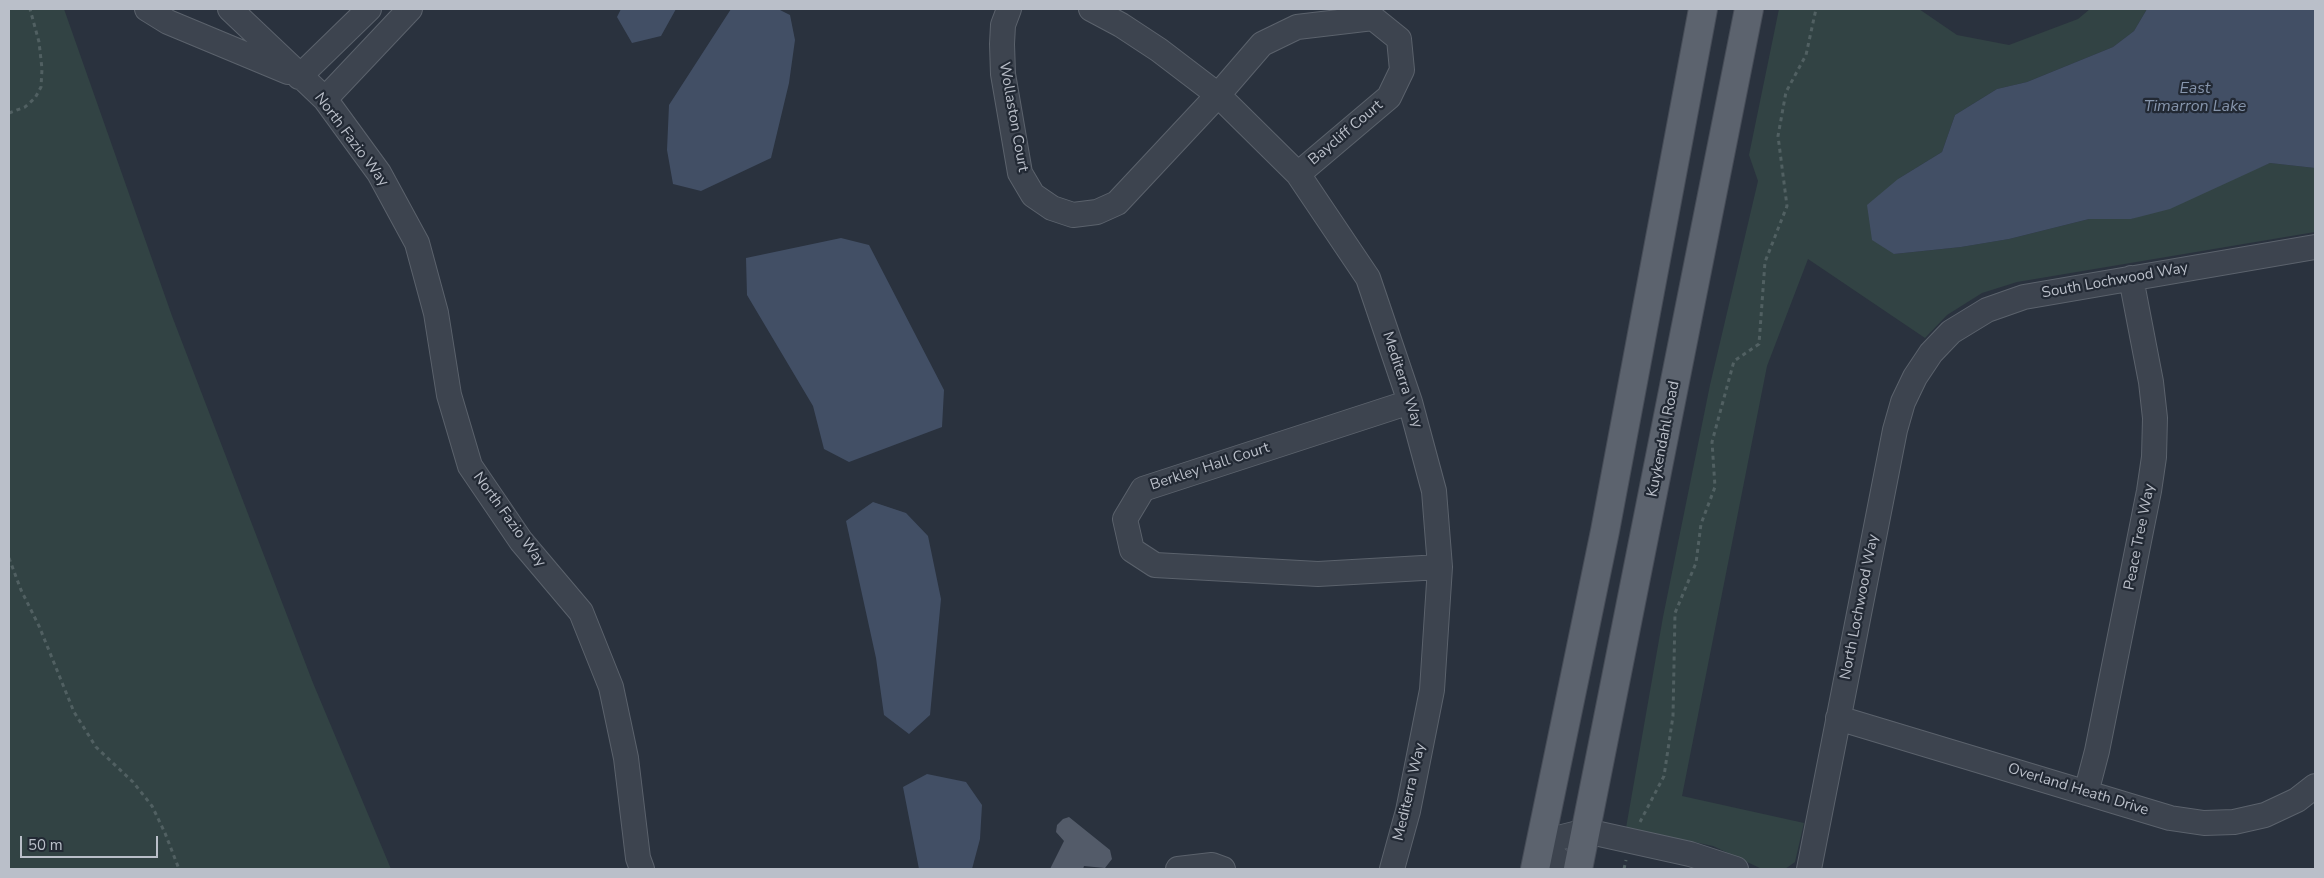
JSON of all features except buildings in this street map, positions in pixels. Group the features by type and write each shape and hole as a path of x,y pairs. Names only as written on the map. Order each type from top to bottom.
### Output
{"main road":[{"path":"1535,869 1607,522 1703,9"},
{"name":"Kuykendahl Road","path":"1578,869 1748,9"}],"street":[{"name":"North Fazio Way","path":"147,9 168,22 299,77"},
{"name":"North Fazio Way","path":"230,9 299,77 325,99 379,173 417,243 436,313 449,396 470,466 521,541 581,612 611,687 626,758 638,858 642,869"},
{"path":"299,77 369,9"},
{"path":"325,99 410,9"},
{"name":"Wollaston Court","path":"1008,9 1003,34 1004,74 1020,173 1033,195 1052,208 1073,215 1098,212 1117,203 1218,95"},
{"name":"Mediterra Way","path":"1091,9 1159,50 1218,95 1298,174 1368,278 1410,402 1434,491 1440,567 1432,690 1408,811 1392,869"},
{"name":"Baycliff Court","path":"1218,95 1262,44 1297,27 1373,18 1399,40 1402,70 1388,97 1298,174"},
{"name":"South Lochwood Way","path":"1931,353 1952,332 1987,310 2024,297 2315,247"},
{"name":"Peace Tree Way","path":"2086,793 2099,742 2149,491 2154,456 2155,418 2151,382 2131,278"},
{"name":"North Lochwood Way","path":"1809,869 1895,430 1903,402 1915,377 1931,353"},
{"name":"Berkley Hall Court","path":"1410,402 1143,489 1125,519 1132,550 1155,565 1318,574 1440,567"},
{"name":"Overland Heath Drive","path":"1838,718 2170,818 2204,824 2234,822 2265,815 2297,800 2315,786"},
{"path":"1567,869 1542,842 1586,831 1722,867"},
{"path":"1178,869 1212,865 1223,869"}],"path":[{"path":"9,113 25,107 35,98 40,87 42,69 39,42 30,9"},
{"path":"1624,869 1629,841 1664,776 1674,716 1675,613 1696,563 1701,524 1715,487 1712,442 1734,361 1759,344 1765,262 1787,206 1778,136 1786,92 1806,55 1816,9"},
{"path":"9,558 20,590 39,626 74,712 96,746 133,782 152,806 179,869"}],"shaded area":[{"path":"9,9 64,9 172,316 313,683 391,869 9,869"},
{"path":"1779,9 1919,9 1957,35 2009,45 2078,19 2090,9 2147,9 2134,31 2113,47 2027,82 1997,89 1955,115 1942,152 1898,179 1894,254 1961,247 2009,239 2089,219 2131,219 2270,163 2315,168 2315,232 2017,282 1982,293 1947,315 1925,338 1808,259 1767,366 1682,796 1804,823 1795,862 1785,869 1762,869 1713,846 1626,828 1663,617 1710,385 1758,181 1749,155"}],"water":[{"path":"621,9 676,9 661,36 632,43 617,17"},
{"path":"731,9 778,9 790,15 795,40 789,83 771,158 701,191 673,184 667,150 669,105"},
{"name":"East Timarron Lake","path":"2147,9 2315,9 2315,168 2270,163 2170,209 2131,219 2089,219 2009,239 1961,247 1894,254 1872,240 1867,205 1898,179 1942,152 1955,115 1997,89 2027,82 2113,47 2134,31"},
{"path":"841,238 869,245 944,390 942,427 849,462 824,449 813,406 747,295 746,258"},
{"path":"873,502 906,513 928,536 941,599 930,715 909,734 884,715 876,658 846,521"},
{"path":"927,774 966,782 982,805 980,839 972,869 919,869 903,787"}]}
